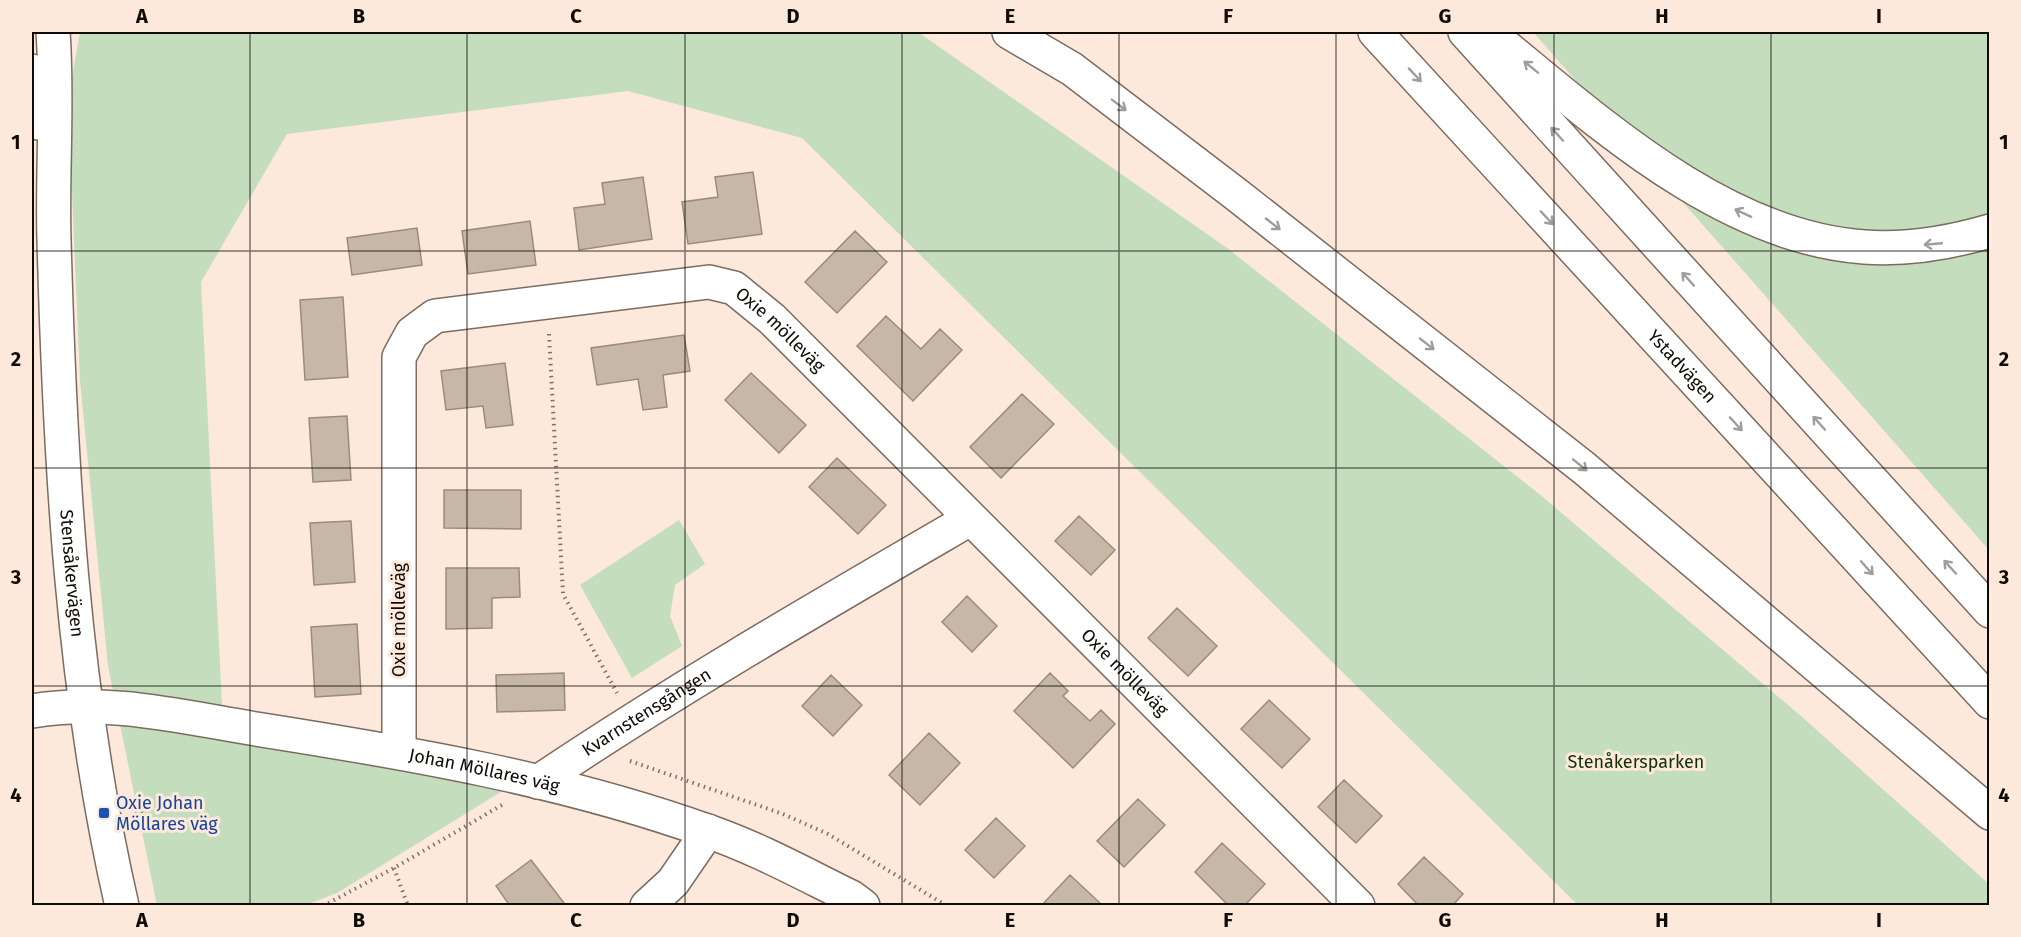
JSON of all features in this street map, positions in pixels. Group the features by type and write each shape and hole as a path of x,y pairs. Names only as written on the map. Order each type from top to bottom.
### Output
{"main road":[{"name":"Stensåkervägen","path":"68,32 46,55 67,537 86,708 122,906"},
{"path":"1009,32 1072,69 1237,195 1584,468 1989,813"},
{"path":"1037,32 1072,69"},
{"name":"Ystadvägen","path":"1375,32 1989,702"},
{"path":"1465,32 1989,611"},
{"path":"1488,32 1627,144 1729,206 1770,225 1822,240 1864,247 1953,242 1989,231"},
{"name":"Oxie mölleväg","path":"399,751 399,357 412,333 435,316 709,282 734,288 772,319 1358,906"},
{"name":"Kvarnstensgången","path":"538,782 599,741 749,648 970,519"},
{"name":"Johan Möllares väg","path":"32,711 113,706 399,751 538,782 606,798 708,831 763,853 851,897 863,906"},
{"path":"647,906 674,882 708,831"}],"path":[{"path":"548,303 563,594 632,721"},
{"path":"599,741 628,760 773,810 828,834 947,906"},
{"path":"323,906 394,868 498,808 538,782"},
{"path":"131,813 145,811"},
{"path":"394,868 408,906"}],"green space":[{"name":"Stenåkersparken","path":"80,32 918,32 1227,248 1538,493 1801,716 1989,884 1989,905 1578,905 802,138 628,91 287,134 201,282 222,705 541,767 337,893 306,905 157,905 108,666 80,380 68,99"},
{"path":"1533,32 1989,32 1989,550"},
{"path":"679,520 705,564 675,585 670,616 682,646 632,678 580,585"}],"building":[{"path":"753,172 762,234 688,244 682,202 718,197 715,177"},
{"path":"643,177 652,239 579,250 574,208 605,204 602,183"},
{"path":"530,221 536,265 468,274 462,231"},
{"path":"417,228 422,265 352,275 347,238"},
{"path":"855,231 887,262 837,313 805,282"},
{"path":"343,297 348,377 305,380 300,300"},
{"path":"886,316 921,349 940,329 962,350 913,401 857,346"},
{"path":"684,335 690,371 663,375 667,407 643,410 638,379 597,385 591,348"},
{"path":"505,363 513,425 486,428 483,406 446,410 441,371"},
{"path":"751,373 806,425 779,453 725,400"},
{"path":"1022,394 1054,424 1001,478 970,447"},
{"path":"347,416 351,480 313,482 309,418"},
{"path":"837,458 886,505 858,534 809,487"},
{"path":"444,490 521,490 521,529 444,528"},
{"path":"1079,516 1115,550 1091,575 1055,541"},
{"path":"351,521 355,582 314,585 310,523"},
{"path":"446,568 519,568 520,597 492,598 492,628 446,629"},
{"path":"967,596 997,626 972,652 942,622"},
{"path":"1177,608 1217,646 1188,676 1148,638"},
{"path":"357,624 361,694 315,697 311,627"},
{"path":"564,673 565,710 497,712 496,675"},
{"path":"1050,673 1068,691 1063,696 1090,721 1101,710 1115,724 1073,768 1014,711"},
{"path":"831,675 862,705 833,736 802,706"},
{"path":"1269,700 1310,739 1282,768 1241,729"},
{"path":"929,733 960,763 920,805 889,775"},
{"path":"1344,780 1382,816 1356,843 1318,807"},
{"path":"1138,799 1165,825 1124,867 1097,841"},
{"path":"996,818 1025,846 994,878 965,850"},
{"path":"1222,843 1265,884 1244,906 1229,906 1195,872"},
{"path":"1424,857 1463,894 1452,906 1419,906 1398,884"},
{"path":"531,860 564,903 561,906 510,906 496,886"},
{"path":"1070,875 1100,903 1098,906 1041,906"}],"place":[{"name":"Oxie Johan Möllares väg","path":"104,813"}]}
